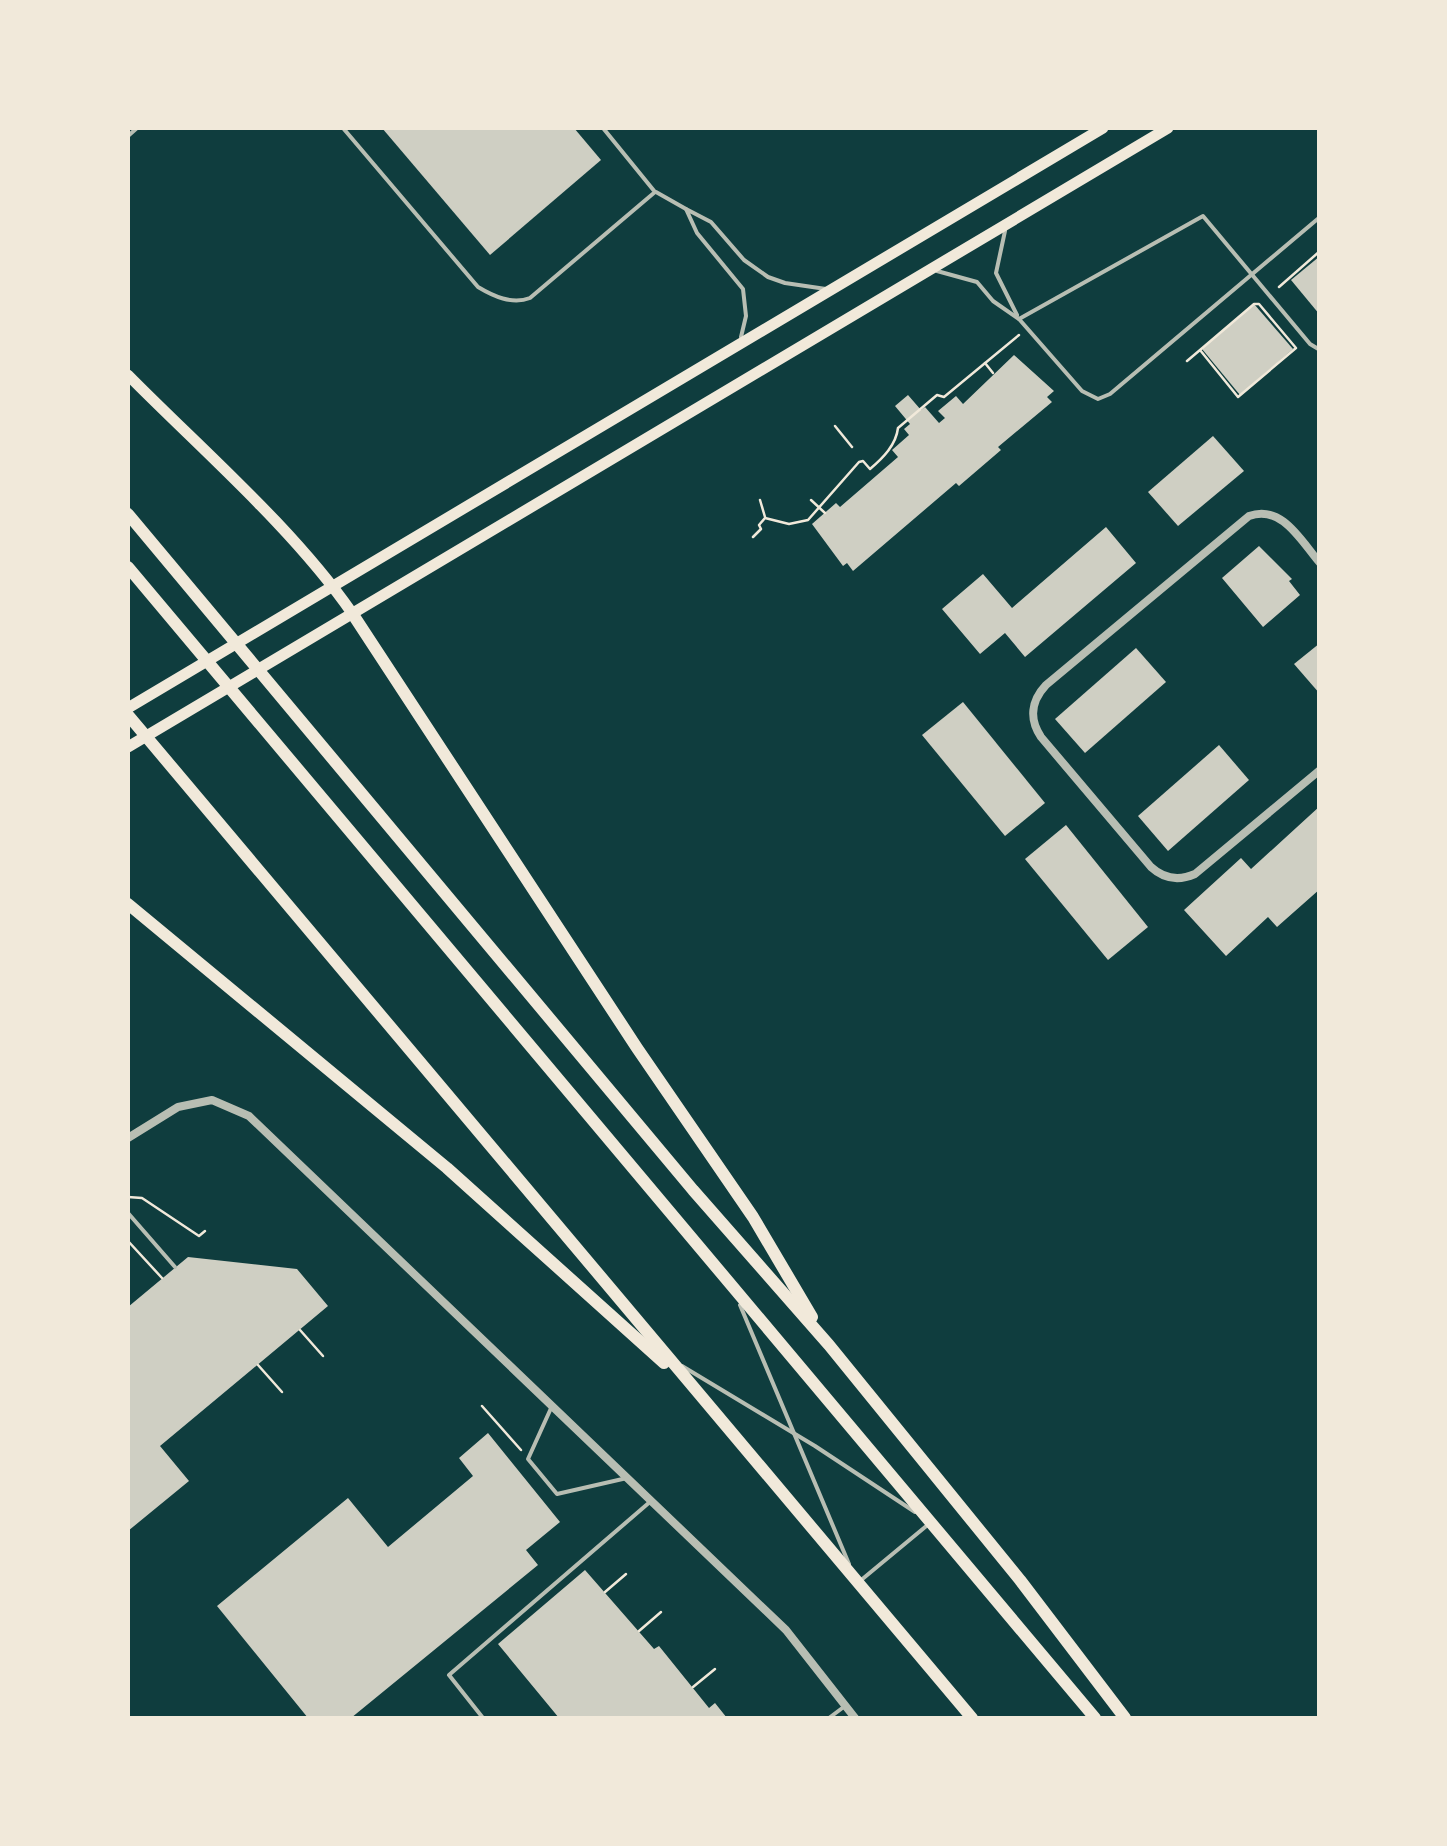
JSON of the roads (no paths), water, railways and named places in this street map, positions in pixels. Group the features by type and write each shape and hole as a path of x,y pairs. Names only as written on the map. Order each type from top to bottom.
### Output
{"highway":[{"path":"128,514 693,1190 829,1344 1020,1580 1125,1718"},
{"path":"128,567 1095,1718"},
{"path":"352,612 636,1048 753,1217 829,1344"},
{"path":"128,711 972,1718"},
{"path":"128,904 447,1168 703,1398"}],"main road":[{"path":"128,711 256,630 1102,128"},
{"path":"128,747 1168,128"},
{"path":"128,375 333,585 352,612"}],"street":[{"path":"1320,563 1278,516 1249,516 1046,686 1032,710 1041,737 1151,866 1169,878 1196,874 1320,770"},
{"path":"128,1138 178,1107 212,1100 249,1116 786,1630 854,1718"}],"lane":[{"path":"128,136 137,128"},
{"path":"343,128 473,282 489,294 507,300 530,298 655,192"},
{"path":"602,128 655,192 711,222 744,260 768,277 786,284 831,290"},
{"path":"686,209 697,233 743,289 746,316 740,344"},
{"path":"1019,319 1203,216 1310,344 1320,350"},
{"path":"930,269 972,279 993,301 1019,319 1082,392 1102,398 1320,217"},
{"path":"1008,223 996,268 1019,319"},
{"path":"128,1212 175,1268"},
{"path":"635,1337 793,1432 930,1523 858,1583 793,1432 732,1287"},
{"path":"552,1406 528,1459 557,1494 627,1478"},
{"path":"483,1718 448,1676 651,1501"},
{"path":"829,1718 845,1706"}]}
